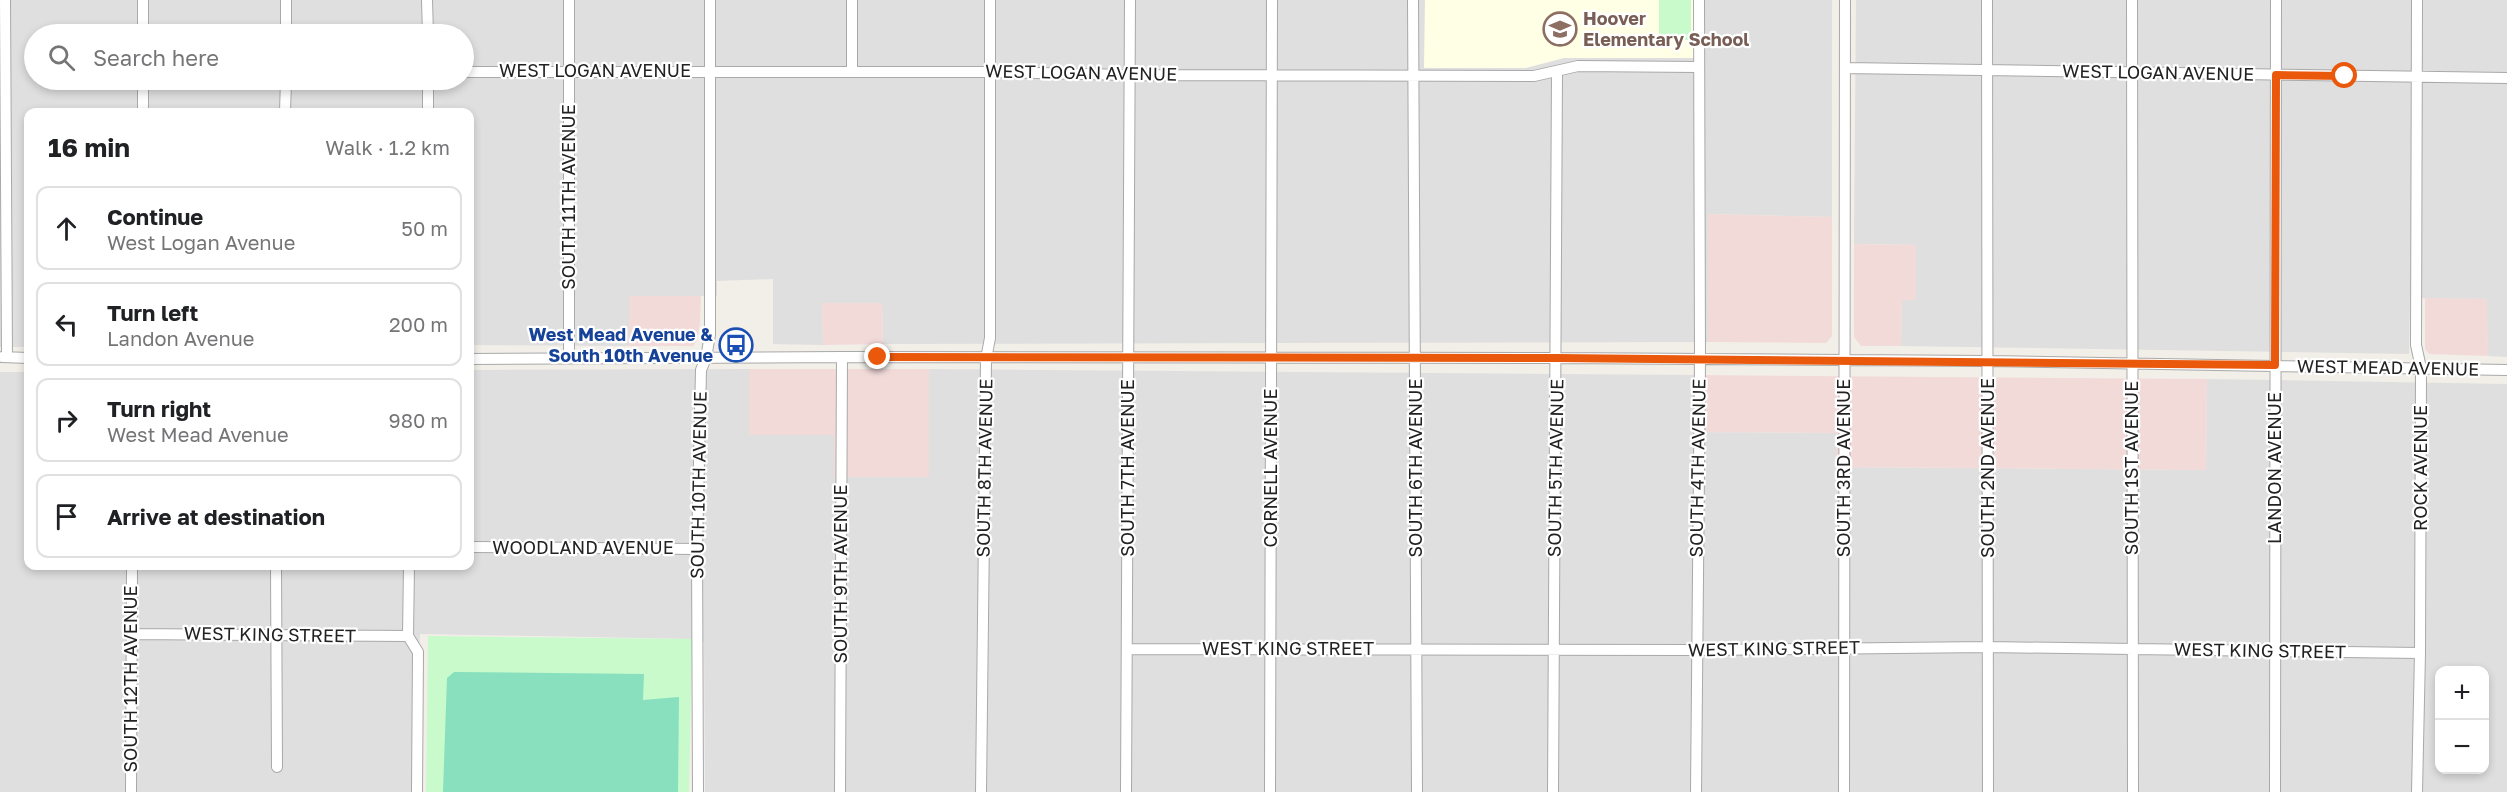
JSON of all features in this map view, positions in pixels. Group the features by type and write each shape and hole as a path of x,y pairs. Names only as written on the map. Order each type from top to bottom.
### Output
{"street":[{"path":"5,0 3,357 24,358"},
{"path":"143,0 143,24"},
{"path":"286,0 286,24"},
{"path":"427,0 428,24"},
{"name":"SOUTH 11TH AVENUE","path":"568,358 569,0"},
{"name":"SOUTH 10TH AVENUE","path":"698,792 697,549 701,370 706,358 710,335 710,0"},
{"path":"852,0 852,72"},
{"name":"SOUTH 8TH AVENUE","path":"981,792 986,358 990,338 990,0"},
{"name":"SOUTH 7TH AVENUE","path":"1126,792 1130,0"},
{"name":"CORNELL AVENUE","path":"1270,792 1272,0"},
{"name":"SOUTH 6TH AVENUE","path":"1413,0 1417,792"},
{"name":"SOUTH 4TH AVENUE","path":"1696,792 1700,360 1699,0"},
{"name":"SOUTH 3RD AVENUE","path":"1844,792 1845,0"},
{"name":"SOUTH 2ND AVENUE","path":"1988,0 1988,792"},
{"name":"SOUTH 1ST AVENUE","path":"2132,0 2133,792"},
{"name":"LANDON AVENUE","path":"2275,792 2276,0"},
{"name":"ROCK AVENUE","path":"2417,0 2416,345 2421,368 2417,792"},
{"name":"WEST LOGAN AVENUE","path":"474,72 990,72 1129,75 1534,76 1578,66 1698,67"},
{"name":"WEST LOGAN AVENUE","path":"1845,68 2507,78"},
{"name":"SOUTH 5TH AVENUE","path":"1553,792 1557,71"},
{"path":"143,90 143,108"},
{"path":"285,108 286,90"},
{"path":"428,90 428,108"},
{"name":"SOUTH 9TH AVENUE","path":"840,792 842,357"},
{"name":"WEST MEAD AVENUE","path":"474,359 1557,358 1988,361 2507,370"},
{"name":"WOODLAND AVENUE","path":"474,547 697,549"},
{"name":"SOUTH 12TH AVENUE","path":"131,792 132,570"},
{"path":"276,570 277,767"},
{"path":"409,570 408,636 418,652 417,792"},
{"name":"WEST KING STREET","path":"132,634 408,636"},
{"name":"WEST KING STREET","path":"1127,649 1696,650 1988,647 2420,653"}],"shaded area":[{"path":"0,0 1832,0 1832,217 1709,214 1708,342 883,344 882,303 822,303 823,345 773,344 773,279 717,281 717,296 630,296 629,346 474,345 474,108 24,108 24,347 0,347"},
{"name":"Hoover Elementary School","path":"1425,0 1694,0 1694,58 1564,58 1526,68 1424,68"},
{"path":"1856,0 2507,0 2507,357 2488,356 2486,299 2410,298 2409,354 1901,346 1902,300 1915,300 1916,245 1854,244"},
{"path":"1708,214 1832,217 1832,336 1826,343 1708,342"},
{"path":"1854,244 1916,245 1916,300 1902,300 1901,346 1861,346 1854,337"},
{"path":"629,296 701,296 700,323 697,340 693,346 629,346"},
{"path":"2425,298 2487,299 2488,356 2429,354 2425,349"},
{"path":"822,303 882,303 883,344 823,345"},
{"path":"749,369 749,435 834,435 835,477 929,477 929,369 1693,375 1693,432 1837,433 1837,467 2206,470 2207,379 2507,384 2507,792 705,792 704,642 692,639 420,634 413,792 0,792 0,372 24,372 24,570 474,570 474,370"},
{"path":"749,369 929,369 929,477 834,477 834,435 749,435"},
{"path":"1693,375 2207,379 2206,470 1836,467 1836,433 1693,432"}],"green space":[{"path":"1659,0 1691,0 1691,40 1659,40"},
{"path":"428,636 692,639 689,792 426,792"},
{"path":"454,672 644,674 643,700 679,697 678,792 443,792 447,678"}],"place":[{"name":"Hoover Elementary School","path":"1560,29"},
{"name":"West Mead Avenue & South 10th Avenue","path":"736,345"}],"route":[{"path":"878,357 1557,358 2275,365 2276,75 2345,76"}]}
